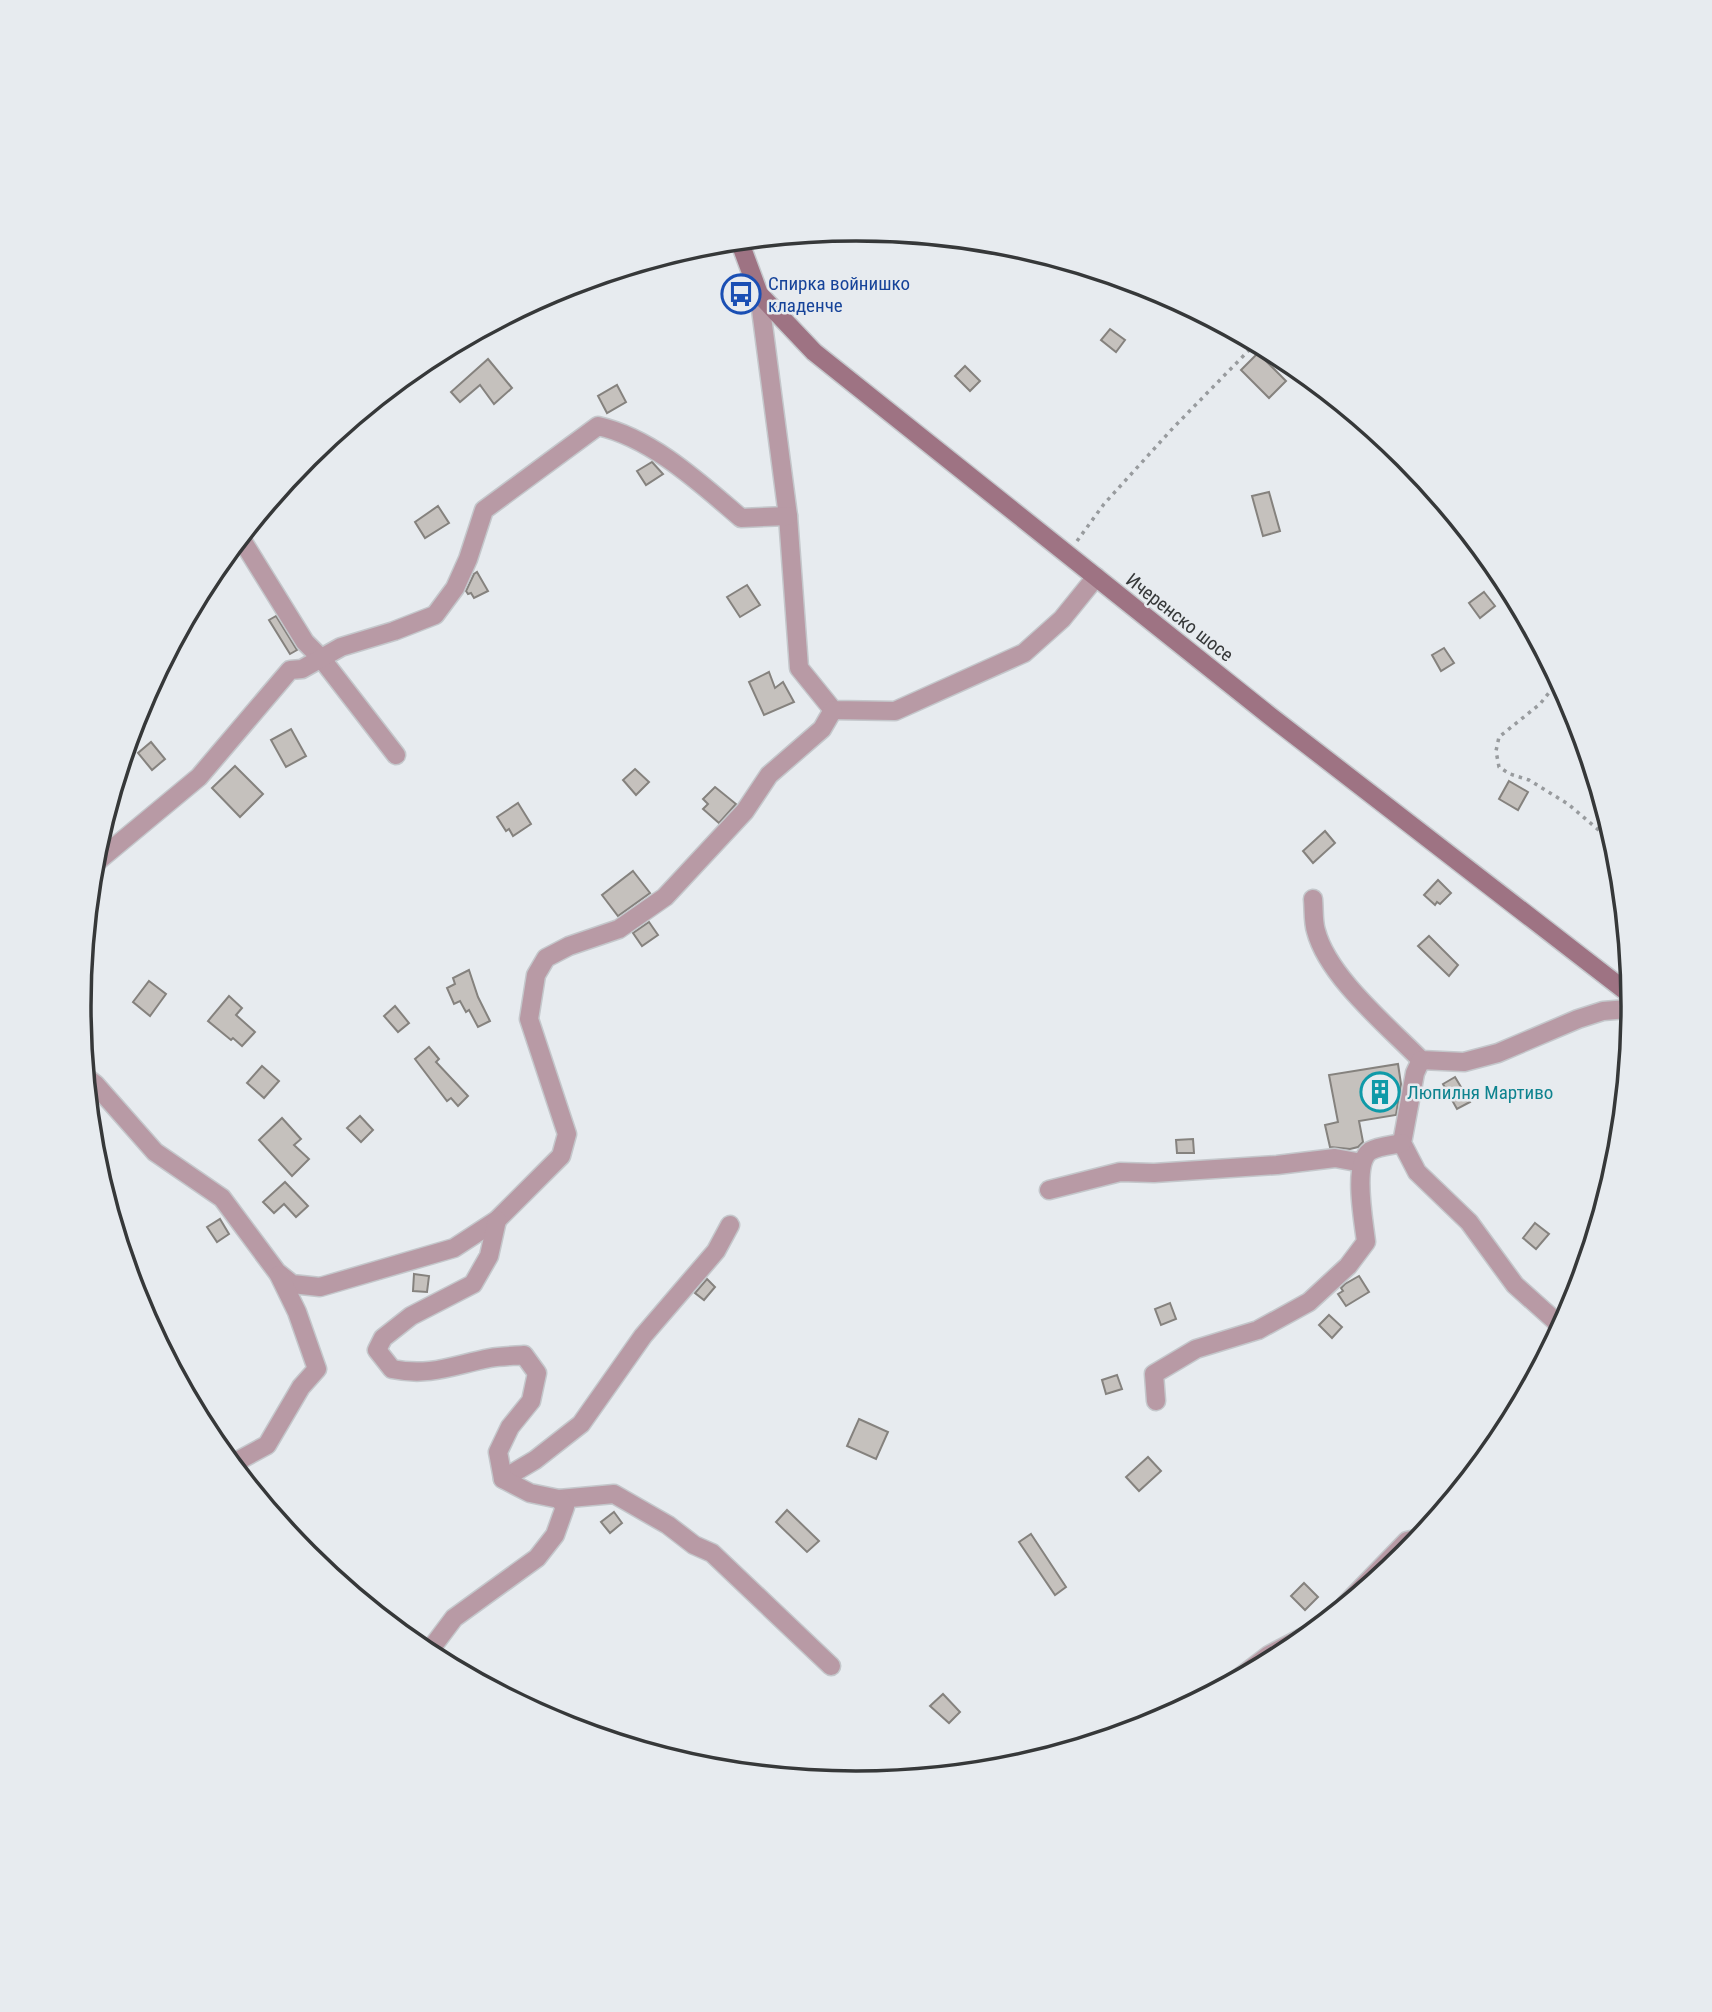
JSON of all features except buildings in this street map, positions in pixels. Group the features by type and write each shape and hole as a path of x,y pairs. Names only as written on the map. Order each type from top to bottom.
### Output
{"street":[{"name":"Ичеренско шосе","path":"743,250 759,294 814,352 1281,724 1620,987"},
{"path":"759,294 788,516 799,668 833,710"},
{"path":"107,854 200,777 289,670 302,669 341,647 435,615 455,588 484,510 598,426 615,430 670,460 741,519 788,516"},
{"path":"245,545 305,642 321,658 396,755"},
{"path":"833,710 895,711 1024,653 1062,619 1096,577"},
{"path":"277,1272 292,1284 320,1287 454,1248 497,1220 561,1156 567,1135 529,1019 536,975 546,958 569,946 619,929 665,897 745,811 769,775 822,729 833,710"},
{"path":"1313,899 1316,931 1333,967 1421,1060 1464,1062 1498,1053 1578,1019 1603,1011 1621,1010"},
{"path":"1421,1060 1415,1073 1402,1143 1417,1172 1469,1222 1515,1285 1553,1319"},
{"path":"96,1085 155,1152 222,1198 277,1272 297,1312 317,1369 302,1387 267,1445 240,1460"},
{"path":"1156,1401 1154,1374 1196,1349 1258,1330 1309,1302 1348,1266 1366,1242 1360,1179 1362,1163 1370,1151 1402,1143"},
{"path":"1049,1190 1120,1172 1154,1173 1277,1166 1335,1158 1362,1163"},
{"path":"497,1220 489,1256 473,1284 411,1316 383,1338 377,1350 392,1369 407,1373 451,1369 491,1358 524,1355 537,1373 531,1401 510,1427 498,1452 503,1479"},
{"path":"503,1479 535,1460 581,1424 643,1336 716,1251 730,1225"},
{"path":"503,1479 530,1493 559,1499 614,1494 668,1525 694,1545 712,1553 831,1666"},
{"path":"434,1644 454,1618 537,1558 555,1535 559,1525 565,1507 559,1499"}],"path":[{"path":"1068,555 1104,504 1249,350"},
{"path":"1552,689 1540,704 1499,737 1496,751 1499,767 1510,774 1529,779 1568,804 1600,831"}],"place":[{"name":"Спирка войнишко кладенче","path":"741,294"},
{"name":"Люпилня Мартиво","path":"1380,1092"}]}
